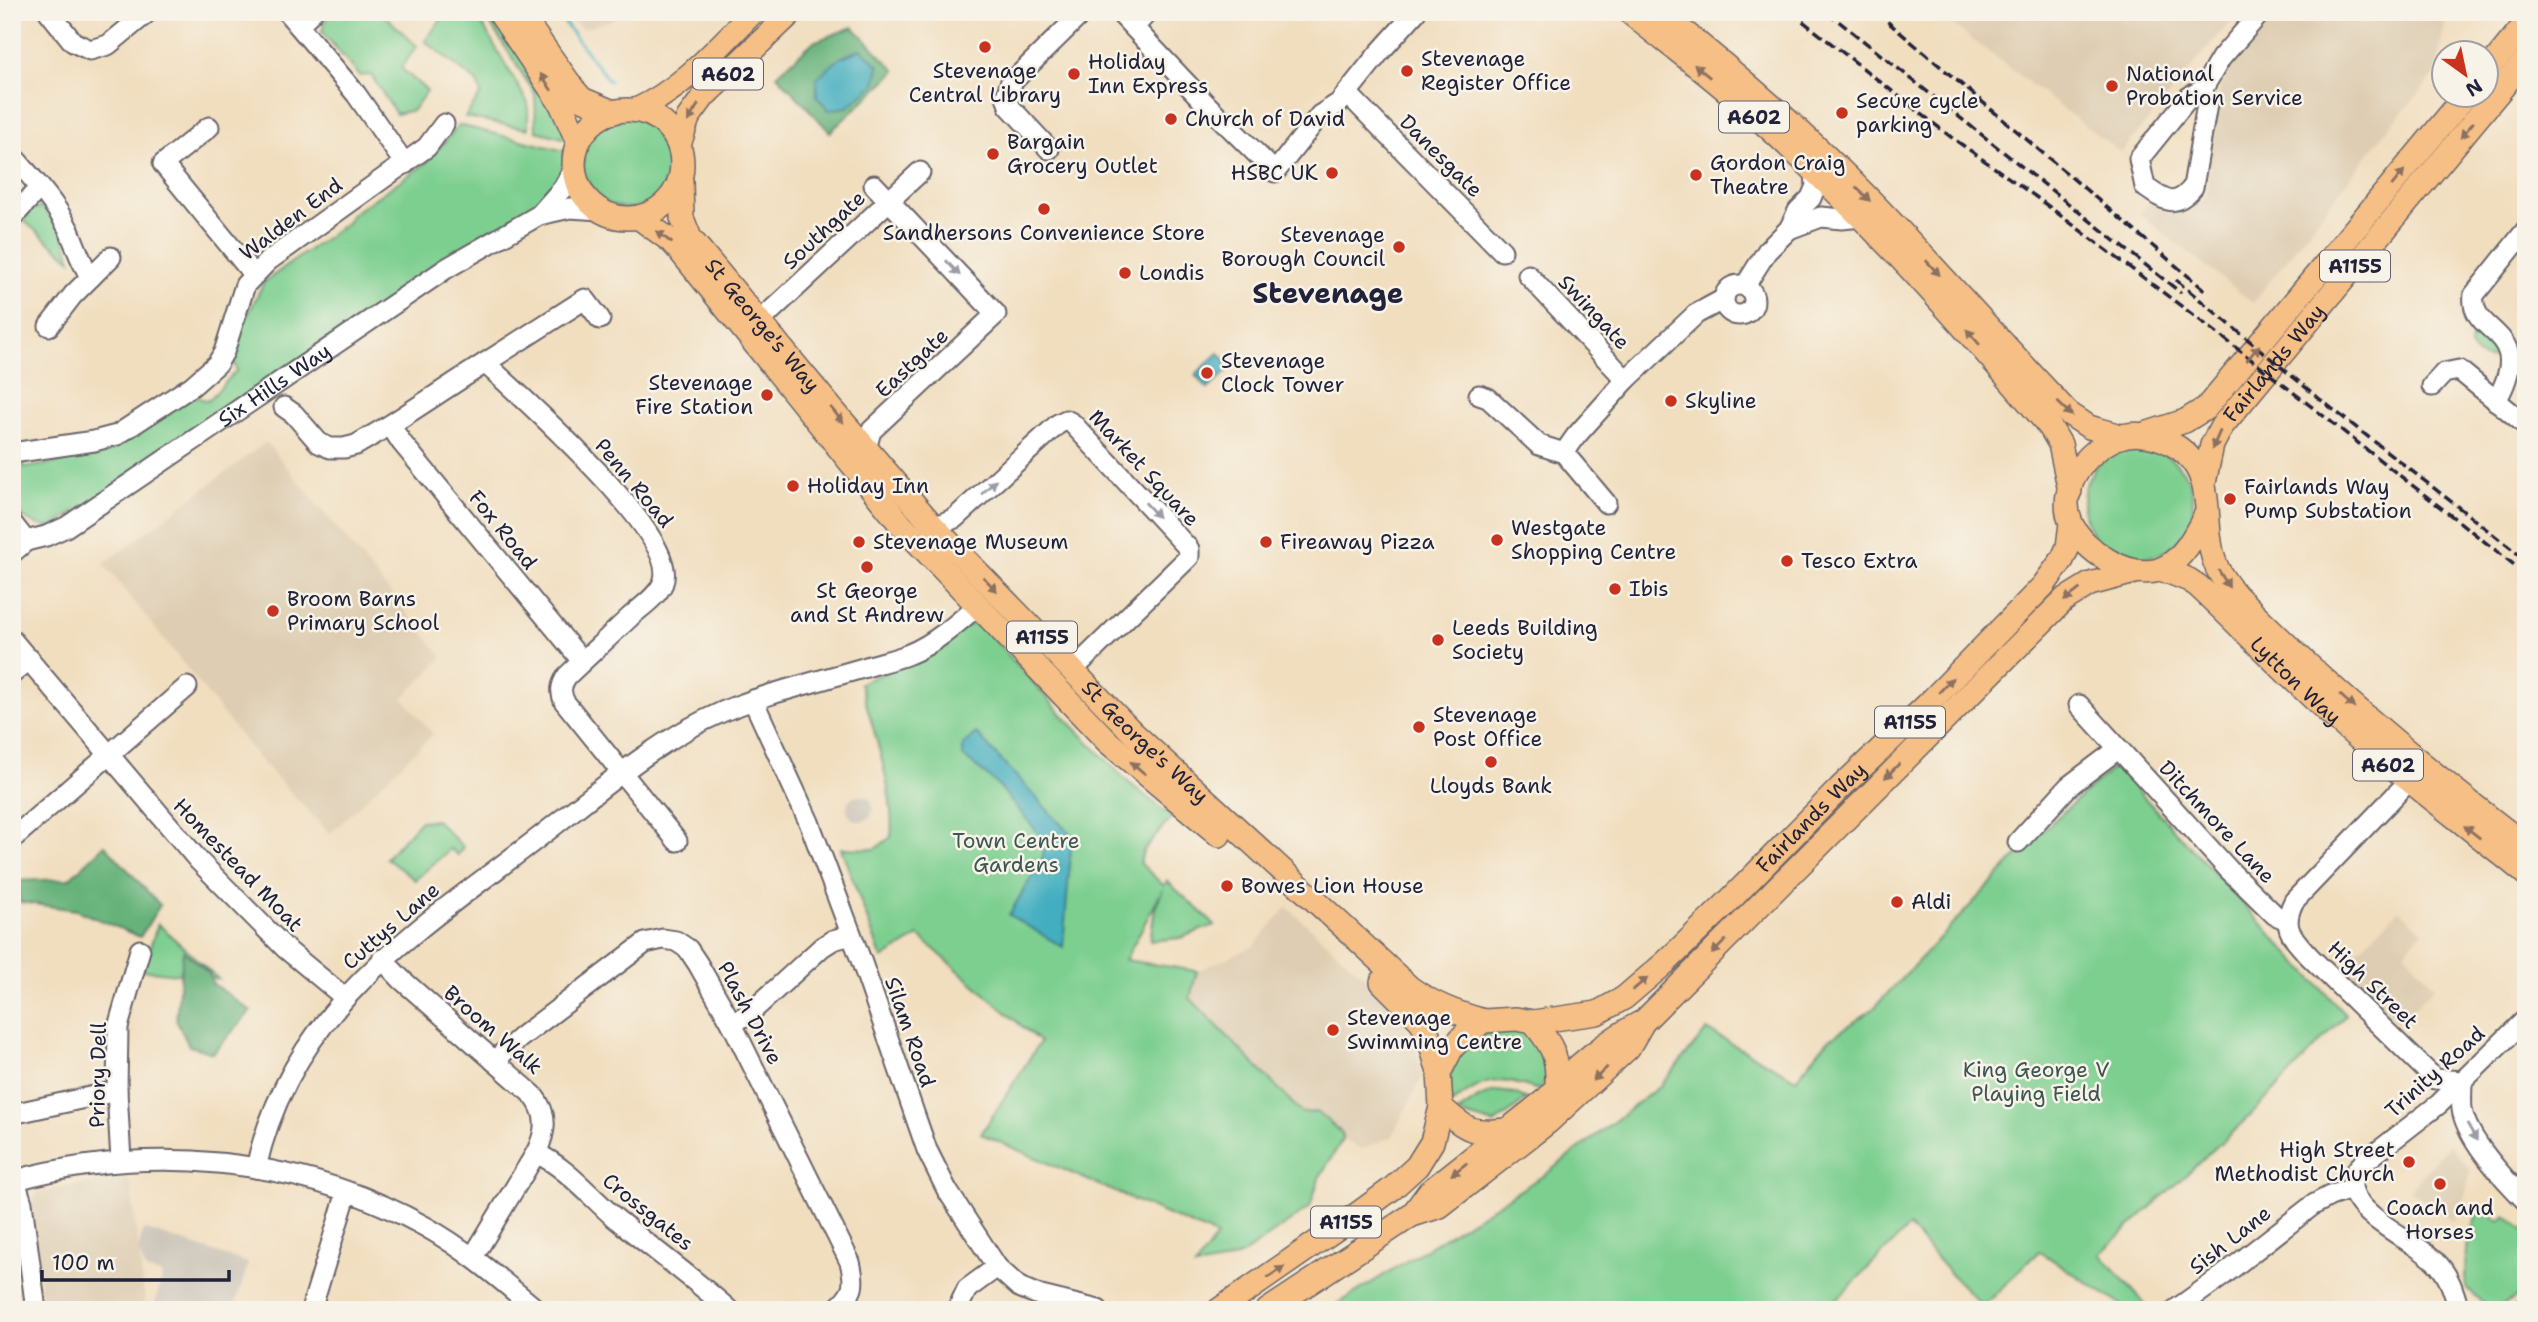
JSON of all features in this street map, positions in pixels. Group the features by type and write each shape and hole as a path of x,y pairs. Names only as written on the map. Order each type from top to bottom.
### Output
{"main road":[{"path":"499,12 561,104 578,142"},
{"name":"A602","path":"519,12 560,73 582,99 613,112 636,110 656,101 676,87 753,12"},
{"name":"A602","path":"681,181 683,156 679,145 688,118 704,96 792,12"},
{"name":"A602","path":"1629,12 1725,90 1815,173 1954,317 2050,427 2060,444 2070,491"},
{"name":"A602","path":"1659,12 1796,129 1874,204 2068,413 2089,428 2159,438 2180,450 2197,468 2204,483"},
{"path":"2500,55 2526,23"},
{"name":"Fairlands Way","path":"2204,483 2212,445 2222,426 2526,59"},
{"name":"Fairlands Way","path":"2132,435 2185,421 2206,408 2455,108"},
{"path":"636,110 656,118 679,145"},
{"path":"613,112 589,126 578,142 574,169 579,186 600,210 611,215 638,217 650,213 665,203 681,181"},
{"name":"St George's Way","path":"681,181 682,218 690,238 934,527 1184,782 1410,988 1450,1012 1484,1021"},
{"name":"St George's Way","path":"638,217 671,241 680,251 815,415 874,492 1108,742 1218,834 1411,1011 1429,1034 1439,1073"},
{"name":"A602","path":"2071,523 2070,491 2086,458 2102,444 2132,435"},
{"name":"Lytton Way","path":"2204,483 2213,559 2225,583 2236,596 2315,673 2378,729 2526,846"},
{"path":"2071,523 2097,553 2135,572 2161,569 2185,549 2206,514"},
{"name":"Fairlands Way","path":"1484,1021 1533,1021 1597,1013 1624,998 1666,961 1927,705 2043,586 2068,547 2071,523"},
{"name":"Lytton Way","path":"2161,569 2198,586 2287,675 2408,782 2526,874"},
{"name":"Fairlands Way","path":"1268,1310 1412,1214 1440,1206 1548,1122 1628,1048 1643,1022 2064,600 2090,583 2135,572"},
{"path":"1439,1073 1452,1048 1465,1034 1484,1021"},
{"path":"1533,1021 1548,1041 1556,1058 1557,1087"},
{"name":"Fairlands Way","path":"1412,1214 1429,1192 1548,1098 1557,1087 1619,1034 1643,1022"},
{"name":"A1155","path":"1219,1310 1338,1228 1418,1166 1432,1142 1441,1107 1439,1073"},
{"path":"1441,1107 1463,1127 1475,1131 1511,1128"}],"street":[{"path":"49,12 74,42 90,50 108,45 148,12"},
{"path":"1049,149 1009,106 1006,96 1010,84 1083,12"},
{"path":"1119,12 1275,172 1320,115 1339,103 1416,12"},
{"path":"1134,27 1148,12"},
{"path":"2202,90 2207,104 2193,187 2186,196 2177,201 2163,200 2145,187 2139,159 2189,97 2202,90 2221,58 2261,12"},
{"path":"299,16 405,164"},
{"name":"Danesgate","path":"1347,93 1502,251"},
{"name":"Walden End","path":"12,453 117,435 192,386 217,364 224,352 245,285 253,274 427,147 444,124"},
{"path":"209,127 163,164 253,274"},
{"path":"12,155 55,206 68,228 83,267 91,277"},
{"name":"Six Hills Way","path":"539,215 563,188 574,169"},
{"name":"Southgate","path":"759,322 920,172"},
{"path":"1789,229 1798,211 1811,198 1816,186 1815,173"},
{"name":"Eastgate","path":"866,449 871,431 1005,318 874,185"},
{"path":"12,218 40,187"},
{"name":"Six Hills Way","path":"19,547 66,527 447,268 539,215 570,208 600,210"},
{"path":"1789,229 1821,217 1860,217"},
{"name":"Swingate","path":"1564,453 1626,380 1696,314 1724,299 1728,310 1733,314 1745,314 1750,310 1753,294 1745,286 1767,251 1789,229"},
{"path":"2496,401 2514,377 2516,352 2507,336 2478,312 2474,305 2474,295 2526,230"},
{"path":"49,326 73,295 111,257"},
{"name":"Swingate","path":"1528,275 1626,380"},
{"path":"284,407 294,414 319,443 330,448 356,445 585,299 600,320"},
{"name":"Penn Road","path":"485,363 610,484 664,561 663,583 654,596 563,682 564,701 623,773"},
{"path":"2432,386 2444,373 2459,370 2526,425"},
{"path":"1479,395 1488,398 1539,445 1564,453 1606,503"},
{"name":"Market Square","path":"934,527 955,518 1058,424 1066,420 1072,423 1189,549 1189,557 1073,670"},
{"name":"Fox Road","path":"390,425 582,662"},
{"path":"12,523 19,547"},
{"name":"Cuttys Lane","path":"256,1168 263,1137 280,1094 308,1046 344,997 411,933 623,773 681,733 721,712 753,701 911,654 958,623 978,605"},
{"name":"Homestead Moat","path":"12,640 216,878 286,949 344,997"},
{"path":"12,674 30,659"},
{"path":"12,839 187,687"},
{"name":"Silam Road","path":"753,701 809,822 927,1150 947,1190 997,1267 1019,1287 1041,1296 1098,1310"},
{"name":"Ditchmore Lane","path":"2079,705 2230,870 2275,915 2287,920"},
{"path":"2018,842 2069,786 2118,749"},
{"path":"623,773 677,841"},
{"path":"2287,920 2294,901 2408,782"},
{"name":"High Street","path":"2287,920 2291,936 2435,1079"},
{"path":"732,1024 751,1012 822,947 833,940 850,935"},
{"name":"Plash Drive","path":"494,1061 521,1037 645,943 663,939 676,941 688,949 732,1024 850,1262 853,1285 849,1298 835,1310"},
{"name":"Priory Dell","path":"121,1161 117,1091 118,1027 140,950"},
{"name":"Broom Walk","path":"382,959 533,1096 543,1111 545,1126 536,1153 473,1257"},
{"name":"Trinity Road","path":"2351,1189 2353,1172 2439,1104 2526,1020"},
{"path":"2439,1104 2435,1079 2462,1081 2462,1109 2470,1130 2501,1175 2526,1201"},
{"path":"12,1114 117,1091"},
{"name":"Crossgates","path":"536,1153 557,1166 615,1218 729,1310"},
{"path":"37,1310 22,1203 14,1180 84,1165 121,1161 208,1161 320,1182 425,1226 473,1257 537,1310"},
{"path":"2351,1189 2360,1206 2413,1243 2442,1268 2451,1284 2459,1310"},
{"name":"Sish Lane","path":"2175,1310 2313,1205 2351,1189"},
{"path":"311,1310 347,1192"},
{"path":"957,1310 967,1289 997,1267"}],"shaded area":[{"path":"560,12 622,12 612,20 583,29"},
{"path":"1936,12 2238,12 2121,153"},
{"path":"2275,12 2447,12 2442,38 2430,38 2430,81 2392,124 2253,303 2139,214 2151,201 2168,213 2192,210 2206,196 2215,106 2226,69 2250,37"},
{"name":"Broom Barns Primary School","path":"266,442 443,657 403,698 433,734 330,834 258,758 104,564"},
{"path":"860,795 869,799 873,808 869,817 860,821 851,817 847,808 851,799"},
{"path":"1287,907 1404,1012 1404,1022 1415,1043 1422,1078 1391,1137 1362,1149 1342,1140 1342,1133 1302,1113 1190,998 1197,971 1254,946"},
{"path":"2399,910 2423,931 2405,952 2435,987 2396,1024 2341,967"},
{"path":"2450,1144 2471,1171 2465,1196 2458,1205 2454,1222 2409,1190"},
{"path":"130,1179 146,1310 43,1310 31,1206 37,1193"},
{"path":"143,1229 248,1263 234,1310 153,1310 163,1275 146,1270 138,1252"}],"green space":[{"path":"327,12 381,12 417,46 401,68 427,91 413,110 396,114 371,75 360,76 322,32"},
{"path":"438,12 475,12 528,103 528,129 465,117 481,94 477,82 425,41 443,17"},
{"path":"483,12 492,12 555,102 567,139 536,131 535,94"},
{"path":"853,27 896,71 830,132 777,75 813,42"},
{"path":"629,116 655,124 667,136 675,162 667,188 655,200 629,208 603,200 591,188 583,162 591,136 603,124"},
{"path":"459,125 565,151 560,178 533,211 52,527 34,523 18,512 11,496 12,460 23,458 25,468 96,456 95,445 193,396 208,401 237,370 229,353 264,282 347,223 352,214 426,163"},
{"path":"44,207 64,235 71,260 23,220 31,209"},
{"path":"2482,328 2488,330 2500,354 2496,357 2483,358 2470,346 2472,333"},
{"path":"2138,448 2159,453 2177,464 2188,482 2193,503 2188,524 2177,542 2159,553 2138,558 2117,553 2099,542 2088,524 2083,503 2088,482 2099,464 2117,453"},
{"name":"Town Centre Gardens","path":"972,624 984,628 1068,721 1129,783 1172,817 1143,851 1140,863 1164,886 1167,881 1215,925 1180,938 1150,941 1155,908 1163,889 1125,960 1197,971 1190,998 1302,1113 1317,1112 1342,1133 1342,1140 1319,1178 1310,1207 1242,1255 1195,1267 1217,1236 981,1134 1040,1042 919,936 882,959 841,848 875,849 891,837 892,820 887,781 860,683 909,662"},
{"name":"King George V Playing Field","path":"2115,766 2346,1015 2256,1110 2100,1254 2148,1307 2144,1310 2129,1310 2039,1251 1983,1306 1909,1227 1834,1302 1839,1310 1328,1310 1546,1174 1660,1086 1707,1030 1796,1079 1828,1040 1873,1009 2031,841"},
{"path":"436,820 463,847 458,855 450,849 415,880 386,858 420,821"},
{"path":"105,845 160,905 140,937 76,910 20,902 15,881 69,879"},
{"path":"158,924 218,979 142,970"},
{"path":"183,951 209,973 212,983 251,1011 213,1053 189,1046 176,1020"},
{"path":"1527,1030 1542,1041 1548,1076 1539,1090 1512,1082 1492,1082 1474,1088 1451,1104 1449,1079 1457,1056 1484,1032"},
{"path":"1495,1091 1514,1093 1527,1099 1494,1124 1457,1113 1480,1097"},
{"path":"2482,1206 2499,1222 2506,1216 2526,1232 2526,1292 2503,1305 2489,1308 2466,1288 2465,1277 2470,1235"}],"water":[{"path":"861,49 879,66 875,84 847,107 829,110 817,97 817,78 840,58"},
{"path":"1219,353 1232,367 1208,389 1195,375"},
{"path":"976,733 1072,836 1063,947 1009,915 1043,857 1044,840 997,784 963,756 963,745"}],"waterway":[{"path":"556,12 609,81"}],"railway":[{"path":"1791,12 1951,137 2036,197 2221,336 2526,574"},
{"path":"1827,12 2181,293"},
{"path":"1876,12 2207,292"},
{"path":"2176,280 2321,400 2526,560"}],"place":[{"name":"Stevenage Central Library","path":"985,47"},
{"name":"Stevenage Register Office","path":"1407,71"},
{"name":"Holiday Inn Express","path":"1074,74"},
{"name":"National Probation Service","path":"2112,86"},
{"name":"Secure cycle parking","path":"1842,113"},
{"name":"Church of David","path":"1171,119"},
{"name":"Bargain Grocery Outlet","path":"993,154"},
{"name":"HSBC UK","path":"1332,173"},
{"name":"Gordon Craig Theatre","path":"1696,175"},
{"name":"Sandhersons Convenience Store","path":"1044,209"},
{"name":"Stevenage Borough Council","path":"1399,247"},
{"name":"Londis","path":"1125,273"},
{"name":"Stevenage Clock Tower","path":"1207,373"},
{"name":"Stevenage Fire Station","path":"767,395"},
{"name":"Skyline","path":"1671,401"},
{"name":"Holiday Inn","path":"793,486"},
{"name":"Fairlands Way Pump Substation","path":"2230,499"},
{"name":"Westgate Shopping Centre","path":"1497,540"},
{"name":"Stevenage Museum","path":"859,542"},
{"name":"Fireaway Pizza","path":"1266,542"},
{"name":"Tesco Extra","path":"1787,561"},
{"name":"St George and St Andrew","path":"867,567"},
{"name":"Ibis","path":"1615,589"},
{"name":"Broom Barns Primary School","path":"273,611"},
{"name":"Leeds Building Society","path":"1438,640"},
{"name":"Stevenage Post Office","path":"1419,727"},
{"name":"Lloyds Bank","path":"1491,762"},
{"name":"Bowes Lion House","path":"1227,886"},
{"name":"Aldi","path":"1897,902"},
{"name":"Stevenage Swimming Centre","path":"1333,1030"},
{"name":"High Street Methodist Church","path":"2409,1162"},
{"name":"Coach and Horses","path":"2440,1184"}],"district":[{"name":"Stevenage","path":"1328,293"}]}
